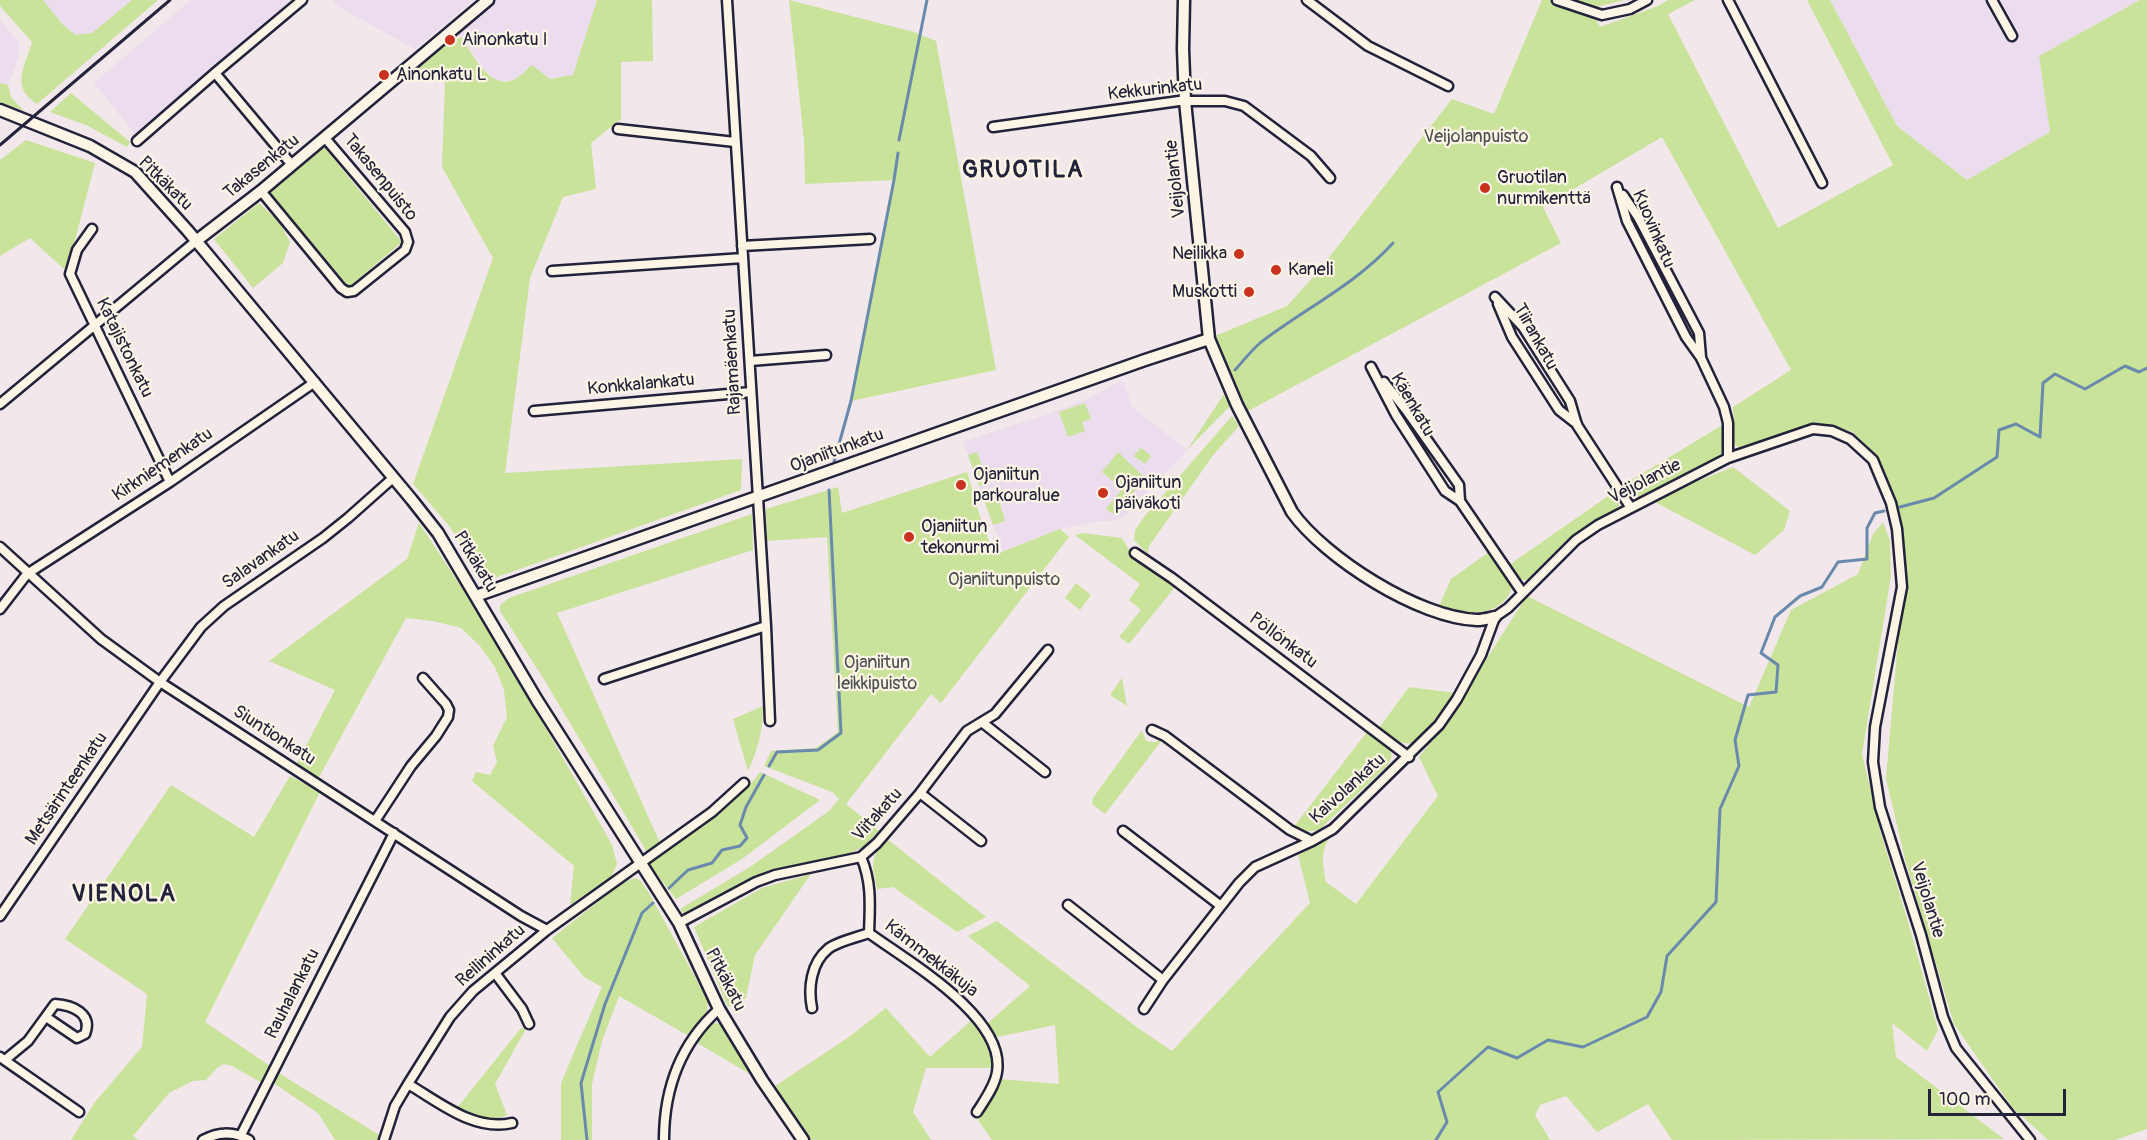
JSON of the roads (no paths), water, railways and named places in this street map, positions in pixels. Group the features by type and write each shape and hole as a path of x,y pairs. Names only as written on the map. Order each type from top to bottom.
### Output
{"street":[{"path":"137,141 302,0"},
{"name":"Takasenkatu","path":"0,404 94,324 261,191 488,0"},
{"name":"Rajamäenkatu","path":"727,0 770,721"},
{"name":"Veijolantie","path":"1184,0 1182,49 1185,101 1209,339 1238,405 1292,512 1316,540 1383,588 1434,611 1478,620 1496,617 1508,608 1576,540 1598,525 1728,458 1813,429 1833,431 1850,439 1873,460 1891,503 1897,529 1902,587 1875,727 1873,762 1880,807 1921,935 1943,1017 1956,1048 2030,1140"},
{"path":"1307,0 1368,46 1448,86"},
{"path":"1557,0 1602,15 1630,9 1647,0"},
{"path":"1728,0 1822,183"},
{"path":"1992,0 2012,36"},
{"path":"215,72 292,165"},
{"name":"Kekkurinkatu","path":"993,127 1185,101 1225,101 1244,106 1311,156 1330,178"},
{"name":"Pitkäkatu","path":"0,110 90,146 135,172 315,382 438,533 537,700 678,923 719,1009 762,1080 803,1140"},
{"path":"618,129 735,142"},
{"name":"Takasenpuisto","path":"261,191 341,288 347,292 354,291 405,250 408,242 405,232 325,138"},
{"name":"Kuovinkatu","path":"1701,358 1699,333 1638,217 1617,187 1628,221 1686,338 1701,358 1724,407 1728,423 1728,458"},
{"name":"Katajistonkatu","path":"92,229 77,250 70,274 170,482"},
{"path":"742,246 870,239"},
{"path":"552,271 743,258"},
{"name":"Tiirankatu","path":"1577,424 1559,410 1512,337 1495,297 1522,327 1570,401 1577,424 1631,508"},
{"name":"Ojaniitunkatu","path":"476,596 1209,339"},
{"path":"750,361 826,355"},
{"name":"Käenkatu","path":"1460,501 1459,485 1406,410 1371,367 1396,415 1445,491 1460,501 1522,592"},
{"name":"Kirkniemenkatu","path":"0,609 27,574 170,482 315,382"},
{"name":"Konkkalankatu","path":"534,411 751,392"},
{"name":"Salavankatu","path":"160,682 192,638 212,616 322,538 393,478"},
{"name":"Siuntionkatu","path":"0,547 101,639 160,682 521,916 547,930"},
{"name":"Pöllönkatu","path":"1135,553 1172,578 1409,756"},
{"name":"Kaivolankatu","path":"1144,1009 1163,980 1239,883 1255,867 1333,829 1439,725 1457,699 1481,655 1496,617"},
{"path":"604,679 766,627"},
{"name":"Viitakatu","path":"678,923 765,878 861,857 877,843 920,792 967,731 995,714 1048,650"},
{"path":"375,821 411,766 436,736 448,717 449,710 446,704 423,678"},
{"name":"Metsärinteenkatu","path":"0,916 160,682"},
{"path":"983,723 1045,772"},
{"path":"1152,730 1165,736 1290,830 1312,841"},
{"name":"Reilininkatu","path":"384,1140 395,1106 408,1084 450,1017 473,990 547,930 712,812 744,783"},
{"path":"920,792 981,841"},
{"path":"1123,831 1221,906"},
{"name":"Rauhalankatu","path":"203,1140 222,1133 245,1138 394,833"},
{"name":"Kämmekkäkuja","path":"861,857 869,878 871,892 869,933 967,1005 989,1033 996,1053 997,1072 989,1094 977,1112"},
{"path":"1068,905 1163,980"},
{"path":"812,1008 809,993 812,976 828,949 869,933"},
{"path":"495,973 527,1017 529,1024"},
{"path":"46,1017 77,1038 85,1034 88,1027 87,1018 83,1013 55,1004 28,1041 2,1059 79,1112"},
{"path":"664,1140 668,1102 676,1068 688,1043 719,1009"},
{"path":"408,1084 478,1123 500,1126 512,1123"}],"waterway":[{"path":"899,140 927,0"},
{"path":"834,462 851,401 898,153"},
{"path":"1235,370 1260,343 1362,272 1393,243"},
{"path":"1900,507 1934,498 1997,457 1999,430 2016,424 2040,437 2043,383 2055,374 2085,389 2125,366 2139,372 2147,368"},
{"path":"769,766 777,752 818,750 841,733 829,490"},
{"path":"1436,1140 1447,1122 1438,1092 1488,1047 1517,1058 1548,1040 1583,1047 1647,1017 1661,992 1667,956 1716,902 1720,809 1739,766 1735,740 1748,695 1776,692 1778,665 1761,653 1775,617 1800,596 1822,587 1838,562 1867,559 1867,528 1875,513 1884,511"},
{"path":"669,888 688,870 712,863 722,850 740,846 747,838 740,825 746,807 764,775"},
{"path":"587,1140 581,1083 605,1004 642,913 653,903"}],"railway":[{"path":"0,145 170,0"}],"place":[{"name":"Ainonkatu I","path":"450,40"},
{"name":"Ainonkatu L","path":"384,75"},
{"name":"Gruotilan nurmikenttä","path":"1485,188"},
{"name":"Neilikka","path":"1239,254"},
{"name":"Kaneli","path":"1276,270"},
{"name":"Muskotti","path":"1249,292"},
{"name":"Ojaniitun parkouralue","path":"961,485"},
{"name":"Ojaniitun päiväkoti","path":"1103,493"},
{"name":"Ojaniitun tekonurmi","path":"909,537"}],"district":[{"name":"GRUOTILA","path":"1023,171"},
{"name":"VIENOLA","path":"124,895"}],"park label":[{"name":"Veijolanpuisto","path":"1476,137"},
{"name":"Ojaniitunpuisto","path":"1004,580"},
{"name":"Ojaniitun leikkipuisto","path":"877,673"}]}
